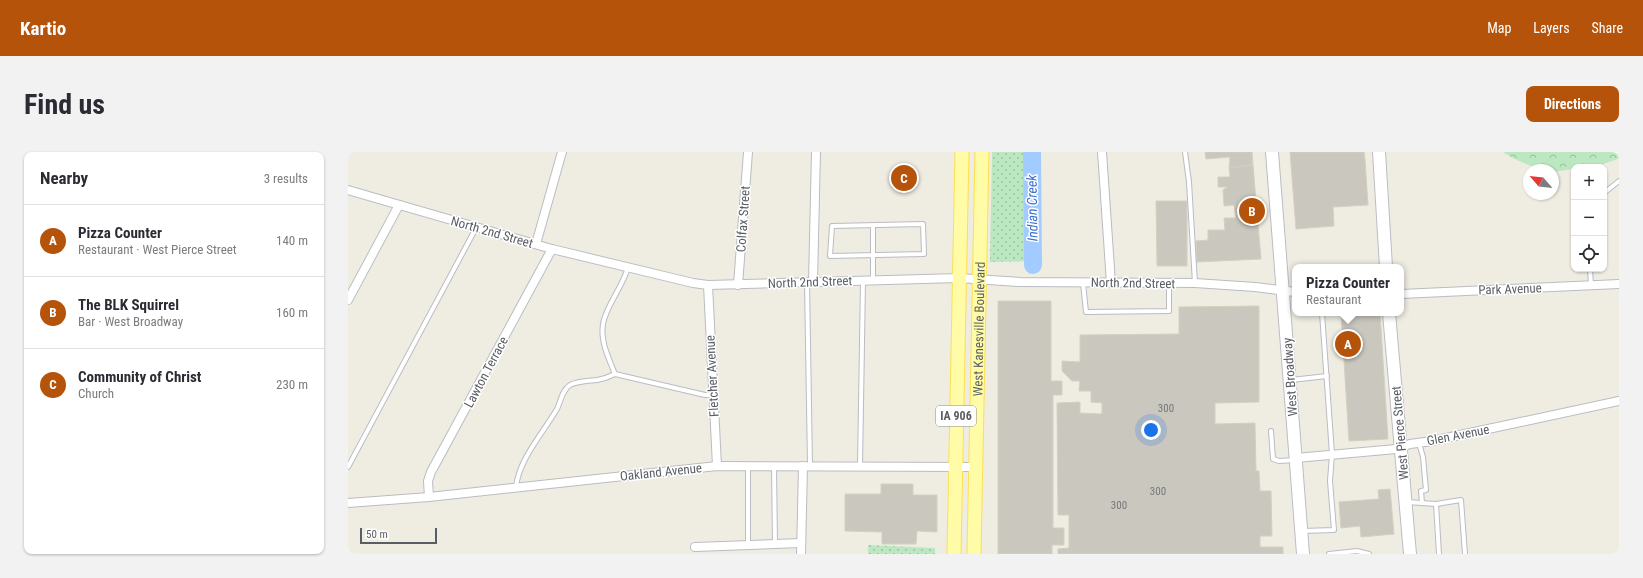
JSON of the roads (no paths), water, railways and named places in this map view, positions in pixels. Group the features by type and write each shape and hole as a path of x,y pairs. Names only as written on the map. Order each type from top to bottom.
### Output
{"main road":[{"name":"West Kanesville Boulevard","path":"954,554 962,152"},
{"name":"West Kanesville Boulevard","path":"974,554 982,152"},
{"name":"West Broadway","path":"1272,152 1289,291 1290,380 1303,554"},
{"path":"1379,152 1386,264"},
{"name":"West Pierce Street","path":"1389,316 1402,447 1410,554"}],"street":[{"path":"536,244 562,152"},
{"name":"Colfax Street","path":"738,285 748,152"},
{"path":"810,282 816,152"},
{"path":"1102,152 1111,283"},
{"name":"North 2nd Street","path":"348,190 552,249 628,268 708,285 959,278 979,280 1195,284 1256,287 1289,291"},
{"path":"348,300 398,205"},
{"name":"Lawton Terrace","path":"429,497 428,481 431,472 552,249"},
{"name":"Park Avenue","path":"1404,294 1619,284"},
{"name":"Fletcher Avenue","path":"708,285 717,466"},
{"name":"Glen Avenue","path":"1296,459 1332,454 1396,449 1419,442 1619,401"},
{"name":"Oakland Avenue","path":"348,503 429,497 717,466 976,467"},
{"path":"801,554 807,466"},
{"path":"695,546 801,543"}],"lane":[{"path":"1185,152 1189,182 1195,284"},
{"path":"1607,191 1619,181"},
{"path":"923,224 924,254 830,256 832,226 873,226 923,224"},
{"path":"873,226 873,280"},
{"path":"348,467 477,227"},
{"path":"615,374 602,333 603,324 605,316 628,268"},
{"path":"1590,272 1591,286"},
{"path":"860,466 863,280"},
{"path":"807,466 810,282"},
{"path":"1083,282 1086,312 1169,311 1169,283"},
{"path":"1302,531 1334,530 1330,482 1332,454 1322,316"},
{"path":"516,488 517,477 540,433 558,406 565,390 576,383 597,380 615,374 706,395 713,395"},
{"path":"1290,380 1327,376"},
{"path":"1271,431 1273,459 1279,461 1296,459"},
{"path":"1419,442 1423,456 1426,490 1421,491 1422,503"},
{"path":"748,466 748,545"},
{"path":"774,466 775,544"},
{"path":"1406,502 1436,504 1461,500 1465,554"},
{"path":"1436,504 1439,554"},
{"path":"1329,554 1357,551 1369,554"}],"waterway":[{"name":"Indian Creek","path":"1032,152 1033,265"}],"place":[{"name":"Community of Christ","path":"904,178"},
{"name":"The BLK Squirrel","path":"1252,211"},
{"name":"Pizza Counter","path":"1348,344"}]}
